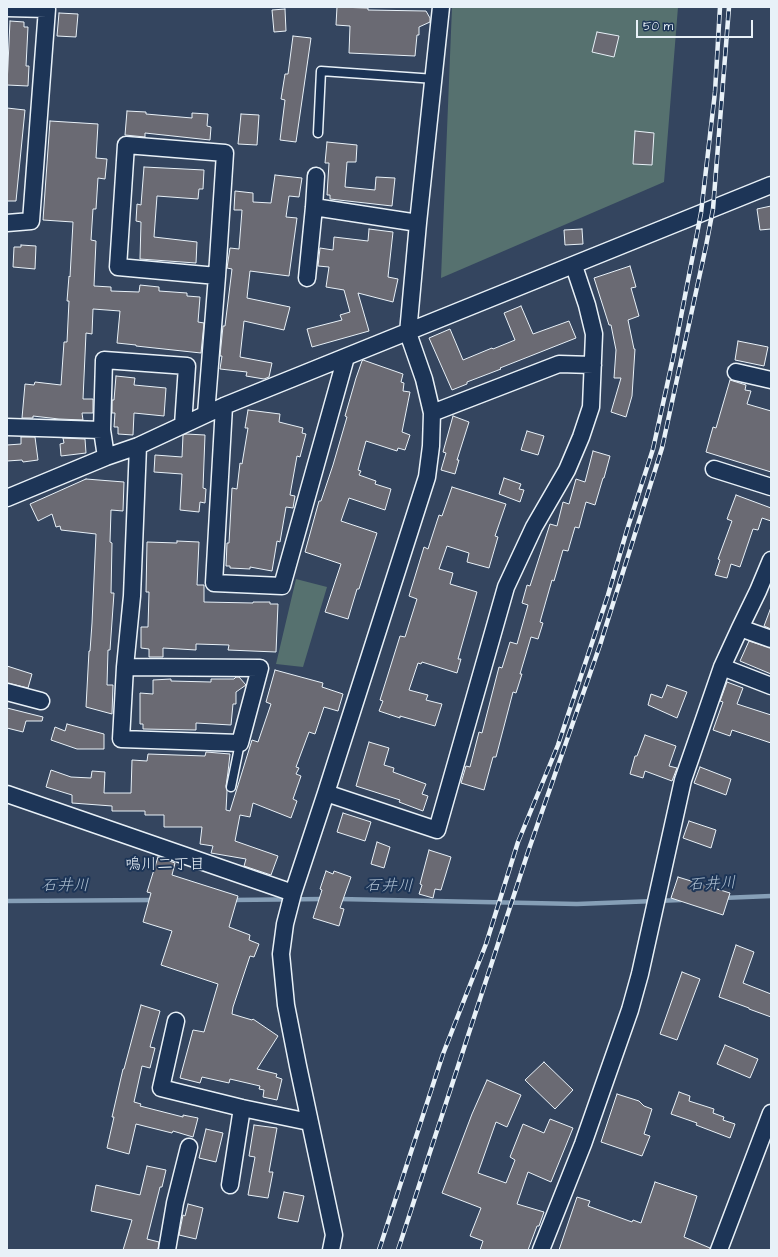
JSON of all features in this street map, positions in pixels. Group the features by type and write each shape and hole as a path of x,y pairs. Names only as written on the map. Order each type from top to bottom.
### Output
{"street":[{"path":"331,1250 334,1236 309,1122 286,1005 281,954 285,924 293,893 427,477 431,446 432,413 424,379 408,333 418,223 435,79 441,7"},
{"path":"7,8 47,9 31,221 7,223"},
{"path":"206,414 217,276 225,154 126,145 118,267 217,276"},
{"path":"306,278 316,176"},
{"path":"7,498 106,457 138,446 224,406 346,356 408,333 771,185"},
{"path":"314,207 418,223"},
{"path":"326,793 437,830 506,587 534,527 567,470 581,437 591,407 594,334 587,305 574,266"},
{"path":"224,406 214,583 282,586 346,356"},
{"path":"106,457 102,430 104,360 187,366 184,425"},
{"path":"432,413 559,364 593,364"},
{"path":"736,372 771,380"},
{"path":"7,427 102,430"},
{"path":"125,667 260,668 240,743 121,739 125,667 132,596 138,446"},
{"path":"714,469 771,487"},
{"path":"541,1250 583,1144 630,1010 642,966 683,780 722,667 771,560"},
{"path":"740,628 771,639"},
{"path":"722,667 771,686"},
{"path":"7,692 41,701"},
{"path":"7,794 293,893"},
{"path":"176,1021 161,1088 242,1108 309,1122"},
{"path":"230,1185 242,1108"},
{"path":"719,1250 771,1113"},
{"path":"167,1250 175,1202 189,1147"}],"lane":[{"path":"318,133 321,71 435,79"},
{"path":"231,787 240,743"}],"green space":[{"path":"452,7 678,7 664,182 441,278"},
{"path":"296,579 327,587 303,667 276,664"}],"building":[{"path":"337,7 368,8 368,10 426,11 430,18 430,22 419,27 415,56 349,53 350,26 336,25"},
{"path":"285,9 286,31 274,32 272,10"},
{"path":"59,13 78,14 76,37 57,36"},
{"path":"10,21 24,22 24,27 28,27 26,66 29,66 28,86 7,85"},
{"path":"597,32 619,36 614,57 592,52"},
{"path":"293,36 311,38 296,142 280,140 285,100 281,99 285,74 288,74"},
{"path":"7,108 25,110 16,201 7,201"},
{"path":"127,111 192,118 192,113 208,114 207,126 211,127 210,140 145,133 145,137 125,135"},
{"path":"241,114 259,115 257,145 238,144"},
{"path":"50,121 98,124 96,158 107,159 105,179 98,178 96,209 93,209 91,240 96,241 94,286 111,287 111,291 139,292 140,285 159,287 159,291 187,293 187,296 200,297 198,322 204,323 201,353 136,346 117,343 120,311 93,309 92,334 86,333 83,399 93,399 93,413 82,413 83,420 33,416 33,418 22,418 25,384 34,385 35,382 61,385 64,342 67,342 69,301 67,301 73,222 43,220"},
{"path":"635,131 654,133 652,165 633,164"},
{"path":"327,142 357,145 356,162 347,162 345,187 375,190 376,177 395,178 392,206 330,199 330,195 327,195 329,163 325,163"},
{"path":"144,167 204,170 203,189 199,189 198,199 157,196 154,237 197,242 196,263 140,259 141,222 136,221 137,204 141,205"},
{"path":"275,175 302,178 299,197 289,196 286,217 297,218 289,276 250,271 247,298 290,307 284,330 244,321 240,357 272,363 269,377 264,379 246,376 247,372 220,369 222,356 220,356 232,269 227,268 230,248 239,249 242,210 234,210 235,191 253,193 253,202 271,203"},
{"path":"771,206 771,229 760,230 757,209"},
{"path":"369,229 393,232 388,277 398,279 393,302 358,293 369,331 312,347 307,329 342,320 340,315 350,312 344,290 326,287 329,267 318,266 320,248 333,250 334,237 368,241"},
{"path":"582,229 583,244 565,245 564,230"},
{"path":"21,245 36,246 35,269 13,267 14,247 21,247"},
{"path":"630,266 636,287 631,288 639,316 628,320 635,349 632,396 626,417 611,412 621,378 614,378 616,350 611,325 609,325 594,278"},
{"path":"521,306 533,334 569,321 576,338 500,368 501,369 467,382 467,384 452,390 429,338 450,329 463,360 515,340 504,313"},
{"path":"738,341 768,347 764,366 735,360"},
{"path":"363,360 403,374 401,382 404,383 403,391 410,392 402,432 410,435 405,450 398,448 397,451 366,441 358,470 361,471 359,475 376,481 375,484 391,489 385,510 349,498 341,521 377,533 348,619 325,612 341,564 305,552 319,501 321,501 333,465 347,417 345,416"},
{"path":"116,376 135,378 134,385 166,388 164,416 134,413 133,435 118,434 118,427 114,427 115,413 112,413 112,400 114,400"},
{"path":"730,380 746,385 745,390 751,391 747,404 771,411 771,472 706,452 713,427 716,428"},
{"path":"248,410 280,414 279,422 303,428 302,433 306,434 300,457 297,456 290,495 295,496 293,508 286,507 280,542 277,541 272,571 250,567 250,569 230,568 230,566 226,566 227,543 229,543 232,488 237,489 240,463 242,464 248,428 245,428"},
{"path":"453,416 469,422 457,460 459,460 455,474 441,470 446,453 443,452"},
{"path":"527,431 544,436 538,455 521,450"},
{"path":"183,435 205,435 203,488 206,489 205,503 200,502 199,512 180,510 182,474 154,472 155,455 182,457"},
{"path":"21,437 35,437 38,460 23,462 22,460 7,461 7,445 21,444"},
{"path":"63,438 85,439 86,453 61,456 60,444 64,443"},
{"path":"593,451 610,456 604,478 595,505 586,502 579,528 575,527 568,551 563,550 554,581 552,580 540,622 543,623 538,639 531,637 520,674 522,674 516,693 513,692 496,757 493,757 484,790 461,783 466,766 470,767 479,732 482,733 499,667 502,668 510,642 517,644 528,605 522,603 527,585 530,586 550,524 557,526 563,502 569,504 576,479 585,482"},
{"path":"504,478 521,484 519,489 524,490 520,502 499,494"},
{"path":"86,479 124,482 123,511 111,510 111,593 114,593 110,650 108,650 107,685 113,685 112,714 86,707 96,534 61,530 60,526 56,527 52,514 38,521 30,504"},
{"path":"452,487 506,504 495,536 498,537 489,568 467,562 469,553 447,546 439,569 453,573 450,584 477,592 458,659 461,659 457,673 422,662 421,664 418,663 409,690 428,695 426,700 442,704 435,726 400,716 400,718 379,711 383,701 380,700 400,636 405,637 417,599 409,596 424,547 428,549 439,515 442,516"},
{"path":"736,495 771,508 771,521 762,518 758,530 753,529 740,567 731,564 727,578 715,575 720,560 718,559 732,521 727,519"},
{"path":"177,541 199,542 197,585 204,585 204,602 270,602 270,604 278,604 276,652 228,650 229,645 196,644 196,650 163,648 163,657 149,657 149,649 141,648 141,627 148,627 149,592 146,592 147,542 177,543"},
{"path":"770,610 771,611 771,629 764,626"},
{"path":"749,641 771,648 771,674 740,661"},
{"path":"7,666 32,674 28,688 7,683"},
{"path":"275,670 323,683 322,687 343,694 338,711 324,707 315,734 309,732 296,767 299,768 296,774 301,776 293,799 297,801 291,818 253,803 250,817 240,815 235,841 278,856 271,875 244,866 246,859 211,853 213,846 200,844 202,827 164,827 164,815 145,815 145,811 112,811 112,806 72,803 72,795 46,787 51,770 71,777 91,778 92,771 105,772 104,793 131,793 132,760 147,761 148,754 205,756 206,752 230,754 226,786 226,810 230,811 252,740 258,742 271,704 266,702"},
{"path":"239,677 246,685 236,692 236,704 233,704 231,725 196,723 196,730 143,729 143,724 140,724 140,693 153,694 153,680 171,679 171,681 211,682 211,679 234,679"},
{"path":"727,682 743,688 737,704 771,715 771,743 732,730 730,736 713,730 723,702 720,701"},
{"path":"667,685 687,692 677,718 648,705 651,694 662,698"},
{"path":"7,708 43,717 42,721 26,721 23,732 7,728"},
{"path":"67,724 104,734 104,749 77,749 51,740 55,727 65,731"},
{"path":"645,735 676,746 669,766 677,768 672,781 645,771 643,778 630,774 635,756 637,756"},
{"path":"369,742 389,748 384,765 394,768 393,772 426,784 422,794 428,796 423,811 399,802 400,800 356,786"},
{"path":"700,767 731,779 726,795 694,783"},
{"path":"343,813 371,822 365,841 337,832"},
{"path":"689,821 716,830 711,848 683,838"},
{"path":"377,842 390,847 384,868 371,864"},
{"path":"429,850 451,857 441,890 435,889 433,898 419,894 422,885 420,884"},
{"path":"158,857 175,863 172,875 238,896 229,927 250,935 249,940 259,944 254,957 250,956 232,1014 252,1020 253,1019 278,1036 257,1069 277,1074 276,1077 282,1079 277,1100 263,1097 264,1090 259,1089 260,1086 230,1079 229,1083 202,1077 200,1083 180,1078 193,1030 204,1032 218,984 161,965 172,931 143,922 151,893 147,892"},
{"path":"326,871 333,874 334,871 351,877 340,908 344,909 339,926 313,918 322,890 320,889"},
{"path":"678,877 730,893 723,915 671,898"},
{"path":"736,945 754,952 743,983 771,994 771,1017 719,997"},
{"path":"682,972 700,979 677,1040 660,1034"},
{"path":"141,1005 160,1011 150,1047 155,1048 150,1068 142,1066 134,1102 141,1104 140,1106 183,1117 183,1115 198,1118 193,1137 173,1131 172,1133 136,1124 129,1154 107,1148 114,1117 112,1117 123,1069"},
{"path":"725,1045 758,1059 750,1078 717,1064"},
{"path":"544,1062 573,1090 555,1109 525,1080"},
{"path":"487,1080 521,1095 507,1127 496,1122 478,1173 506,1183 515,1160 510,1157 523,1124 544,1133 550,1119 573,1128 551,1182 528,1172 517,1204 544,1212 528,1250 480,1250 483,1241 470,1236 481,1208 442,1193 472,1114"},
{"path":"679,1092 690,1096 689,1101 714,1109 713,1113 724,1117 723,1120 735,1124 730,1138 696,1125 697,1123 671,1114"},
{"path":"617,1094 639,1101 644,1106 652,1109 644,1134 650,1136 642,1156 601,1142"},
{"path":"254,1125 277,1128 269,1172 273,1172 268,1198 248,1195 255,1157 249,1156"},
{"path":"206,1129 223,1133 216,1162 199,1158"},
{"path":"147,1166 166,1170 162,1187 160,1187 147,1239 159,1242 158,1250 123,1250 132,1220 91,1211 96,1185 140,1195"},
{"path":"655,1182 697,1196 684,1237 710,1248 710,1250 559,1250 577,1197 590,1201 588,1206 632,1222 633,1220 641,1223"},
{"path":"284,1192 304,1196 298,1222 278,1218"},
{"path":"188,1204 203,1208 196,1239 179,1235 183,1215 185,1216"}],"waterway":[{"name":"石井川","path":"722,898 771,896"},
{"name":"石井川","path":"231,900 325,899"},
{"name":"石井川","path":"339,899 577,904 681,900"},
{"name":"石井川","path":"7,901 155,900"}],"railway":[{"path":"379,1250 443,1054 486,944 518,842 558,745 608,595 653,449 673,358 701,213 715,92 720,7"},
{"path":"398,1250 529,849 600,645 662,448 713,209 729,7"}],"district":[{"name":"鳴川二丁目","path":"165,866"}]}
